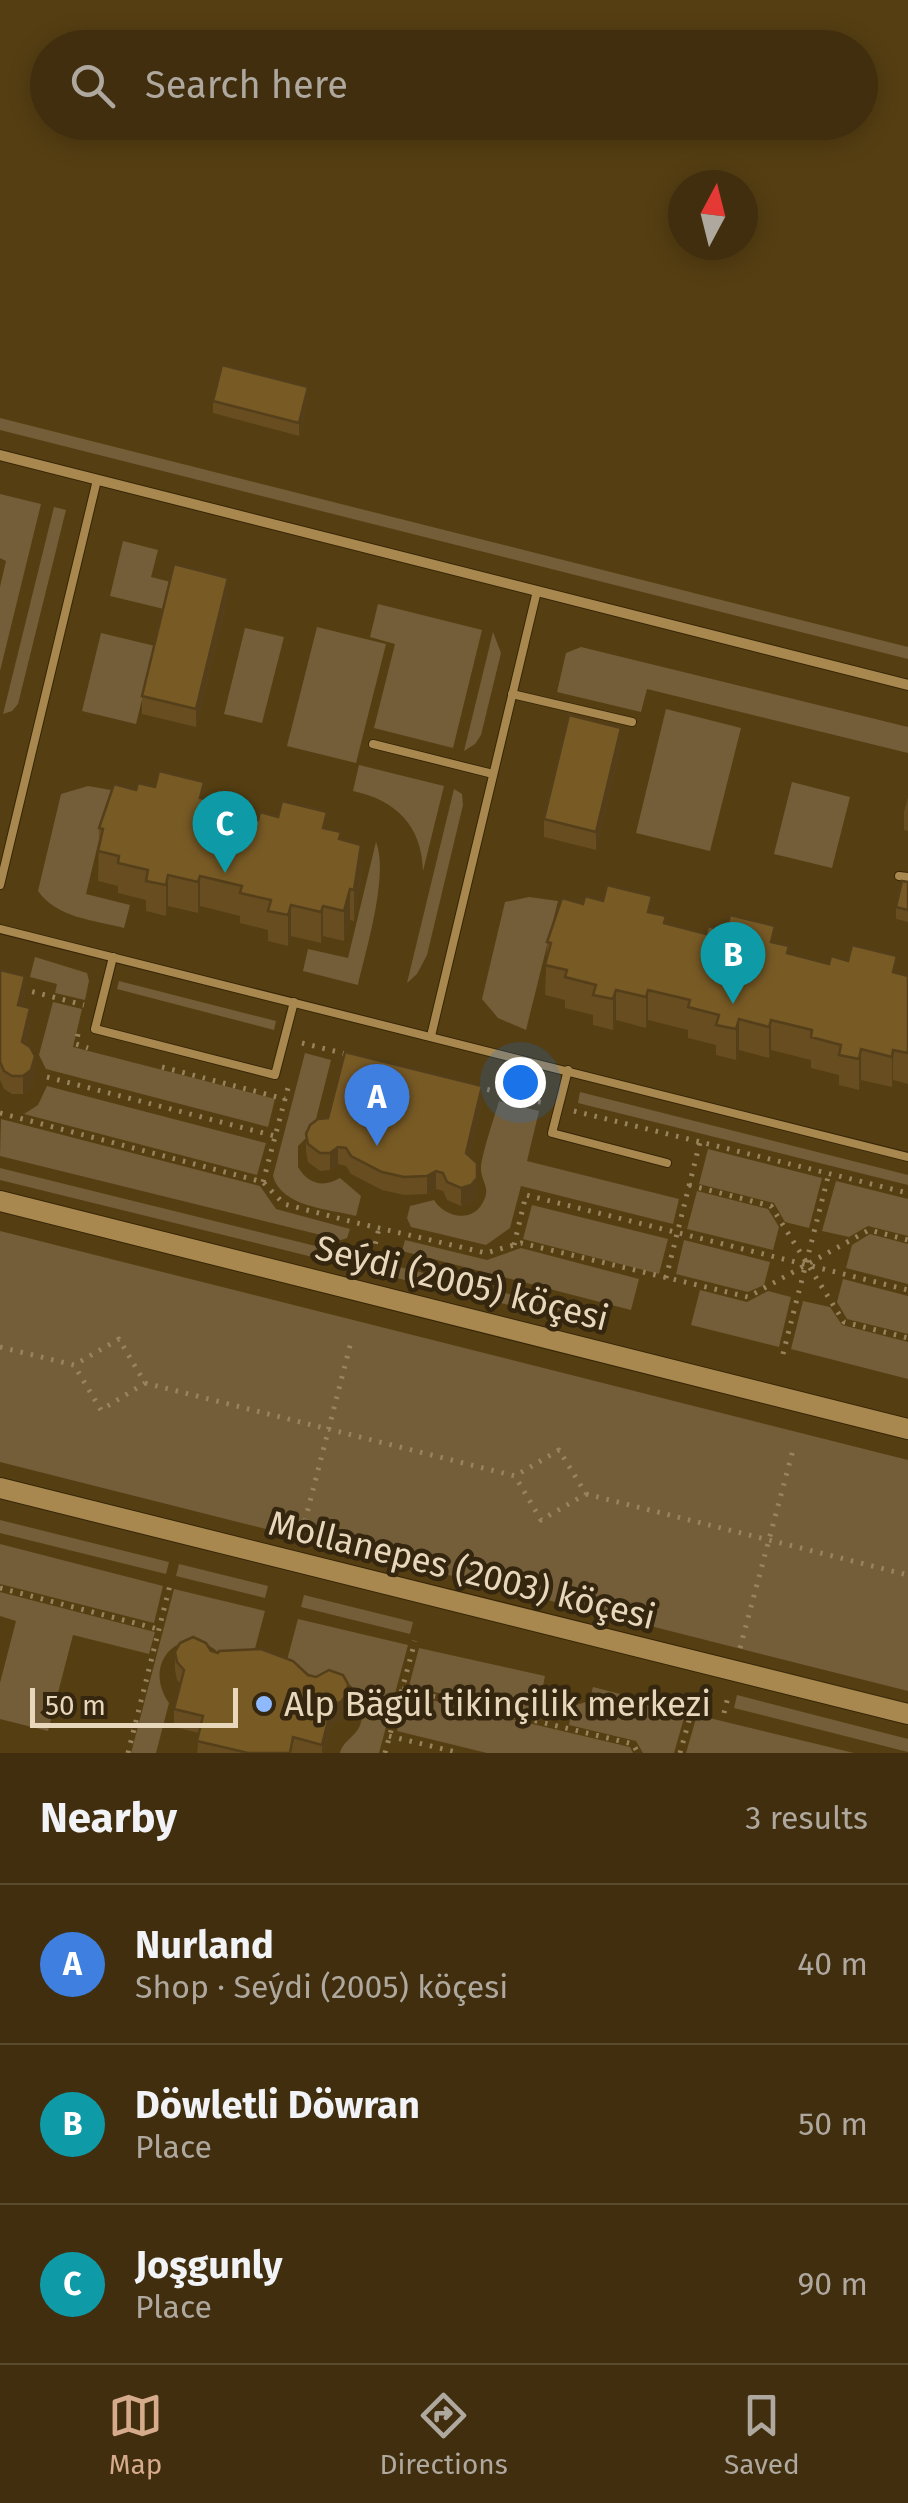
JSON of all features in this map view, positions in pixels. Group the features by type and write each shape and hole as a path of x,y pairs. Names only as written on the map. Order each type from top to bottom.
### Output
{"street":[{"path":"0,455 908,686"},
{"name":"Seýdi (2005) köçesi","path":"0,1201 908,1428"},
{"name":"Mollanepes (2003) köçesi","path":"0,1488 908,1714"}],"lane":[{"path":"0,884 98,480"},
{"path":"431,1036 536,591"},
{"path":"512,694 632,722"},
{"path":"374,744 493,774"},
{"path":"0,928 908,1157"},
{"path":"113,956 95,1029 276,1075 294,1002"},
{"path":"568,1070 552,1133 666,1162"}],"path":[{"path":"18,988 54,997"},
{"path":"299,1042 358,1057"},
{"path":"47,1077 275,1136"},
{"path":"264,1182 290,1080"},
{"path":"468,1084 908,1193"},
{"path":"0,1113 264,1182 284,1204 378,1228 486,1253 521,1243 748,1297 869,1230 908,1240"},
{"path":"666,1278 700,1142"},
{"path":"783,1354 830,1173"},
{"path":"689,1185 771,1206 844,1322 908,1338"},
{"path":"514,1245 526,1195 908,1290"},
{"path":"373,1254 378,1228"},
{"path":"305,1521 352,1338"},
{"path":"74,1366 118,1339 145,1384"},
{"path":"0,1347 74,1366 101,1410 145,1384 515,1476 559,1450 586,1494"},
{"path":"740,1648 793,1450"},
{"path":"515,1476 541,1520 586,1494 908,1575"},
{"path":"128,1753 170,1581"},
{"path":"0,1588 158,1628"},
{"path":"385,1753 414,1641"},
{"path":"402,1689 633,1744 638,1753"},
{"path":"724,1713 728,1692"},
{"path":"680,1753 693,1706"},
{"path":"389,1736 460,1753"}],"shaded area":[{"path":"0,418 908,647 908,659 0,430"},
{"path":"0,494 41,504 0,671 0,587 6,561 0,558"},
{"path":"54,507 66,510 18,704 3,714"},
{"path":"123,541 158,550 151,577 171,582 164,609 110,596"},
{"path":"378,604 482,630 453,748 374,728 395,644 370,637"},
{"path":"317,627 386,644 356,763 287,746"},
{"path":"245,628 284,637 262,723 224,714"},
{"path":"493,632 501,653 481,735 464,751"},
{"path":"101,633 155,646 136,724 82,711"},
{"path":"581,647 908,727 908,753 647,689 641,712 557,692 566,653"},
{"path":"666,709 741,728 710,851 636,833"},
{"path":"359,765 444,786 423,871 418,841 404,818 382,801 353,791"},
{"path":"792,782 850,797 832,868 774,854"},
{"path":"88,786 111,790 86,894 130,905 124,928 66,912 38,891 61,794"},
{"path":"454,789 462,794 463,805 427,955 407,983"},
{"path":"376,842 378,893 358,985 303,971 308,949 348,958"},
{"path":"529,897 558,901 526,1030 498,1018 482,999 505,902"},
{"path":"35,957 87,973 85,1000 55,993 57,984 30,977"},
{"path":"119,981 276,1021 274,1030 117,989"},
{"path":"53,1002 82,1009 73,1047 275,1099 268,1127 46,1069 39,1055"},
{"path":"305,1053 331,1060 313,1131 298,1146 298,1167 316,1183 340,1178 361,1196 356,1216 296,1200 278,1186 273,1176"},
{"path":"47,1086 266,1143 257,1175 24,1114 38,1105"},
{"path":"580,1092 908,1175 908,1185 578,1103"},
{"path":"499,1101 539,1111 527,1161 679,1199 673,1224 521,1186 510,1228 486,1245 411,1227 407,1218 410,1206 434,1200 445,1211 459,1216 479,1208 486,1192 481,1164"},
{"path":"1,1119 260,1186 276,1209 350,1229 347,1238 341,1240 0,1156"},
{"path":"708,1149 822,1178 809,1228 785,1222 774,1203 699,1184"},
{"path":"0,1168 356,1256 353,1267 0,1180"},
{"path":"836,1181 908,1199 908,1236 868,1226 849,1237 822,1231"},
{"path":"697,1191 768,1209 779,1227 773,1250 687,1229"},
{"path":"532,1205 668,1239 659,1274 523,1239"},
{"path":"0,1231 908,1460 908,1691 0,1462"},
{"path":"870,1234 908,1244 908,1284 846,1268 852,1245"},
{"path":"405,1240 487,1260 521,1248 639,1279 631,1310 402,1251"},
{"path":"684,1240 770,1262 764,1285 748,1292 676,1274"},
{"path":"383,1263 587,1313 509,1305 380,1274"},
{"path":"843,1279 908,1296 908,1334 847,1319 837,1302"},
{"path":"700,1290 747,1302 768,1291 791,1297 779,1347 691,1325"},
{"path":"803,1301 830,1307 842,1325 908,1342 908,1379 791,1349"},
{"path":"0,1520 169,1562 166,1574 0,1533"},
{"path":"0,1544 163,1586 154,1623 0,1584"},
{"path":"179,1564 268,1586 265,1598 176,1576"},
{"path":"174,1589 265,1611 253,1656 222,1656 195,1641 171,1649 160,1672 161,1687 169,1703 156,1753 131,1753"},
{"path":"0,1592 155,1632 149,1654 73,1635 48,1731 0,1719 0,1683 16,1621 0,1616"},
{"path":"304,1595 413,1622 410,1634 301,1607"},
{"path":"298,1619 408,1645 379,1753 340,1753 359,1727 362,1715 354,1689 344,1681 311,1679 286,1664"},
{"path":"419,1648 545,1676 542,1691 553,1701 548,1719 409,1686"},
{"path":"593,1687 686,1711 674,1753 643,1753 636,1741 569,1725 573,1706 589,1701"},
{"path":"406,1694 630,1747 633,1753 487,1753 397,1731"},
{"path":"737,1695 908,1739 908,1752 734,1708"},
{"path":"697,1715 854,1753 686,1753"}],"building":[{"path":"222,365 308,387 299,423 213,401"},
{"path":"174,564 228,578 196,709 142,696"},
{"path":"569,715 621,728 596,832 544,819"},
{"path":"159,771 204,782 200,798 218,802 217,809 258,820 260,812 278,817 282,801 327,812 323,828 341,832 339,839 361,845 354,890 350,889 344,911 323,906 321,912 291,905 288,915 268,911 271,900 240,893 242,886 200,876 198,882 168,875 166,885 146,881 148,870 118,863 119,856 98,851 103,829 99,828 114,784 136,790 138,783 155,787"},
{"path":"902,881 908,882 908,910 896,907"},
{"path":"607,885 652,896 648,912 666,916 664,923 706,934 708,926 726,931 730,915 775,926 771,942 789,946 787,953 829,964 831,956 848,961 852,945 897,956 893,972 908,976 908,1053 893,1050 892,1057 861,1049 859,1059 839,1055 841,1045 811,1037 812,1030 771,1020 769,1027 739,1019 736,1029 716,1025 719,1015 688,1007 690,1000 648,990 646,997 616,990 613,999 593,995 596,985 565,977 567,970 545,965 551,943 547,942 562,898 583,904 585,896 603,901"},
{"path":"0,970 25,976 18,1005 30,1008 22,1042 35,1056 31,1070 23,1076 12,1076 0,1062"},
{"path":"345,1052 482,1086 466,1153 477,1163 477,1178 471,1185 461,1188 436,1171 427,1176 404,1177 382,1172 351,1156 346,1148 320,1153 308,1144 306,1134 310,1125 328,1118"},
{"name":"Alp Bägül tikinçilik merkezi","path":"193,1637 218,1653 261,1649 293,1661 308,1675 316,1677 329,1670 343,1675 348,1684 347,1694 332,1705 322,1745 293,1737 290,1753 248,1753 197,1741 203,1716 174,1709 184,1670 175,1652 180,1643"}],"place":[{"name":"Joşgunly","path":"225,873"},
{"name":"Döwletli Döwran","path":"733,1004"},
{"name":"Nurland","path":"377,1146"},
{"name":"Alp Bägül tikinçilik merkezi","path":"264,1704"}]}
